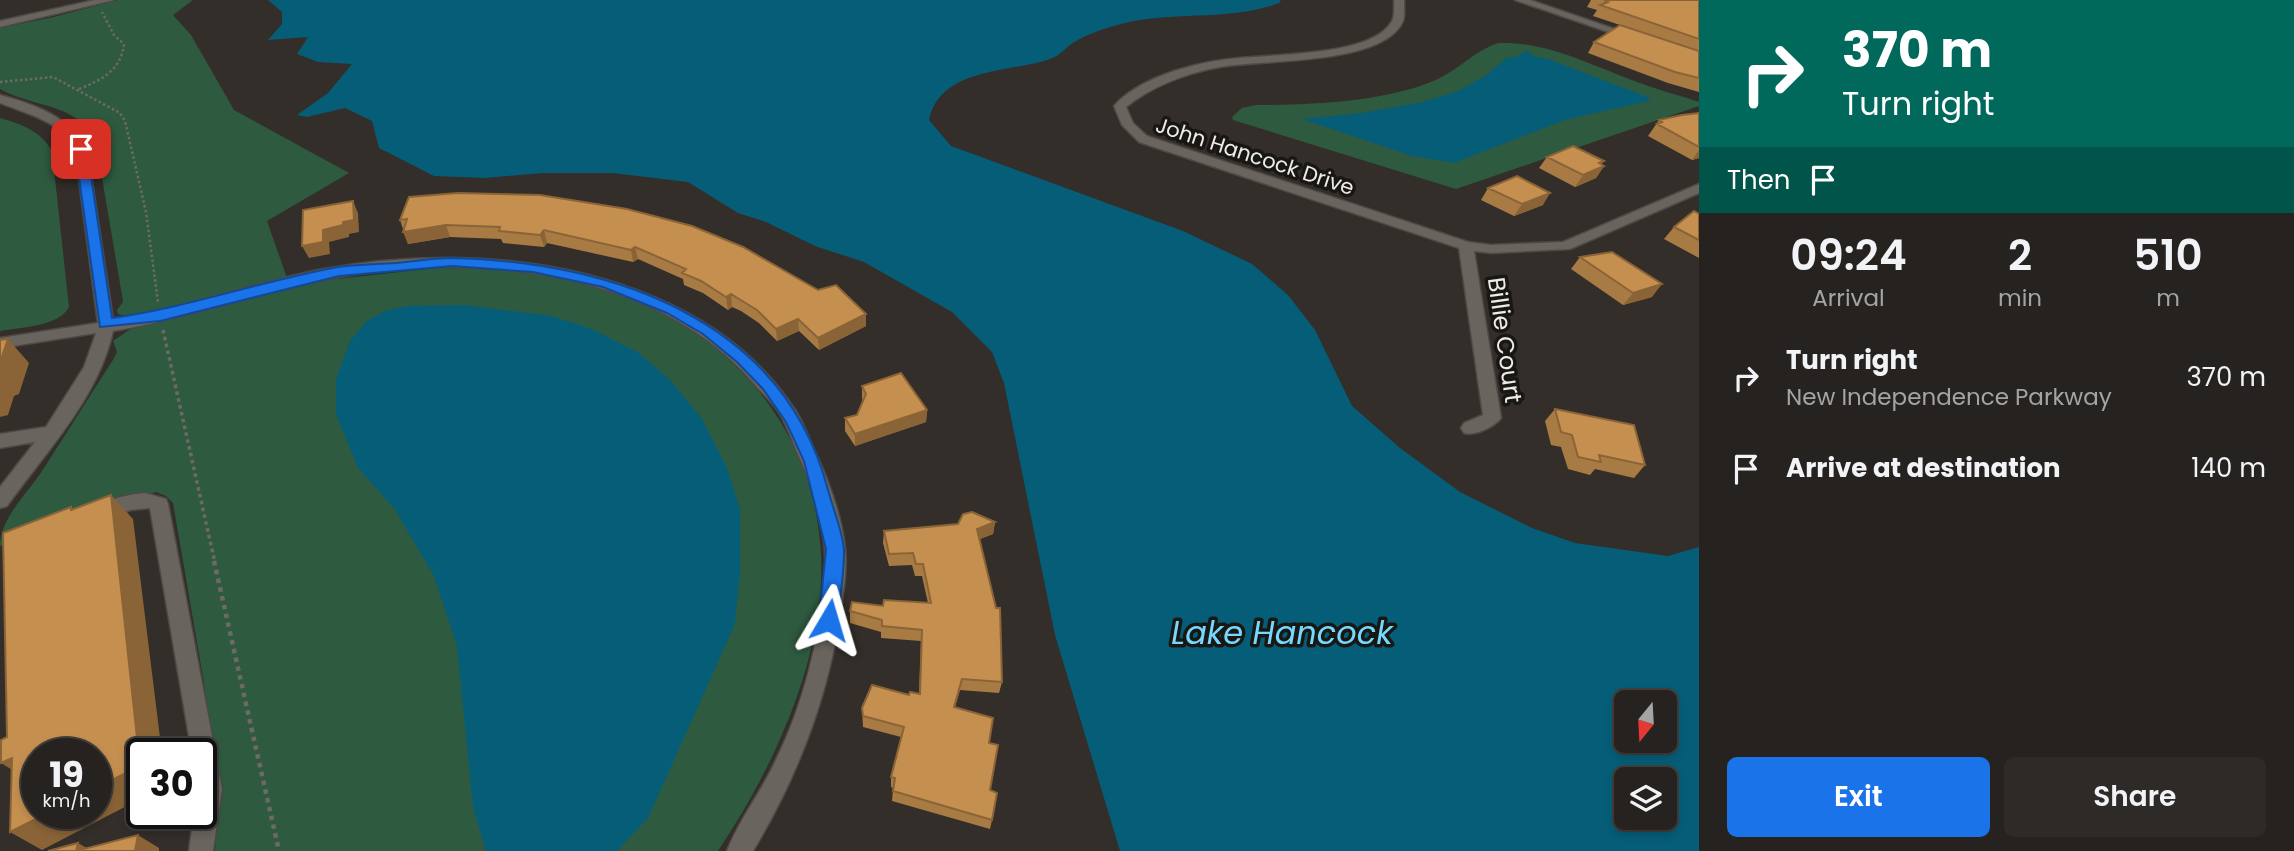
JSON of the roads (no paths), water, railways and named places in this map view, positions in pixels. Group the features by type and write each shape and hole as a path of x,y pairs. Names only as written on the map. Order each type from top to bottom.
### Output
{"street":[{"name":"John Hancock Drive","path":"1399,0 1402,11 1399,23 1378,39 1351,50 1315,57 1225,62 1193,70 1130,97 1120,106 1123,118 1130,130 1143,139 1466,246 1491,249 1565,246 1699,188"},
{"path":"1520,0 1542,2 1650,42"},
{"path":"0,24 104,1"},
{"path":"0,99 57,120 74,134 81,149 106,324 104,342 98,358 0,501"},
{"name":"Billie Court","path":"1466,246 1492,418 1470,428"},
{"path":"0,343 160,316 339,271 425,263 494,264 570,274 639,294 708,331 742,358 793,419 813,461 835,549 832,598 822,662 805,723 773,798 739,851"},
{"path":"0,441 48,433"},
{"path":"73,524 143,500 153,500 159,504 210,789 201,851"}],"water":[{"name":"Lake Hancock","path":"268,0 1281,0 1260,9 1160,17 1104,29 1076,41 1050,59 997,70 962,81 947,90 936,103 929,120 951,146 1183,231 1252,264 1288,295 1315,330 1352,406 1400,448 1460,492 1532,528 1575,543 1668,556 1699,547 1699,851 1120,851 1055,635 1004,383 992,352 952,312 864,262 815,246 766,222 738,213 688,182 613,173 543,173 485,178 434,176 379,148 372,121 345,108 307,117 297,115 328,93 352,64 318,62 297,54 308,37 268,40 282,24 282,12"},
{"path":"1526,51 1650,98 1648,101 1565,120 1454,163 1412,156 1302,119 1362,113 1423,102 1458,91 1485,76 1507,58 1516,57"},
{"path":"464,305 552,316 592,329 639,353 670,380 702,419 727,468 740,509 740,571 735,624 648,818 617,851 486,851 473,807 457,646 434,576 394,508 358,468 336,414 336,379 350,341 367,321 385,311 406,306"}]}
